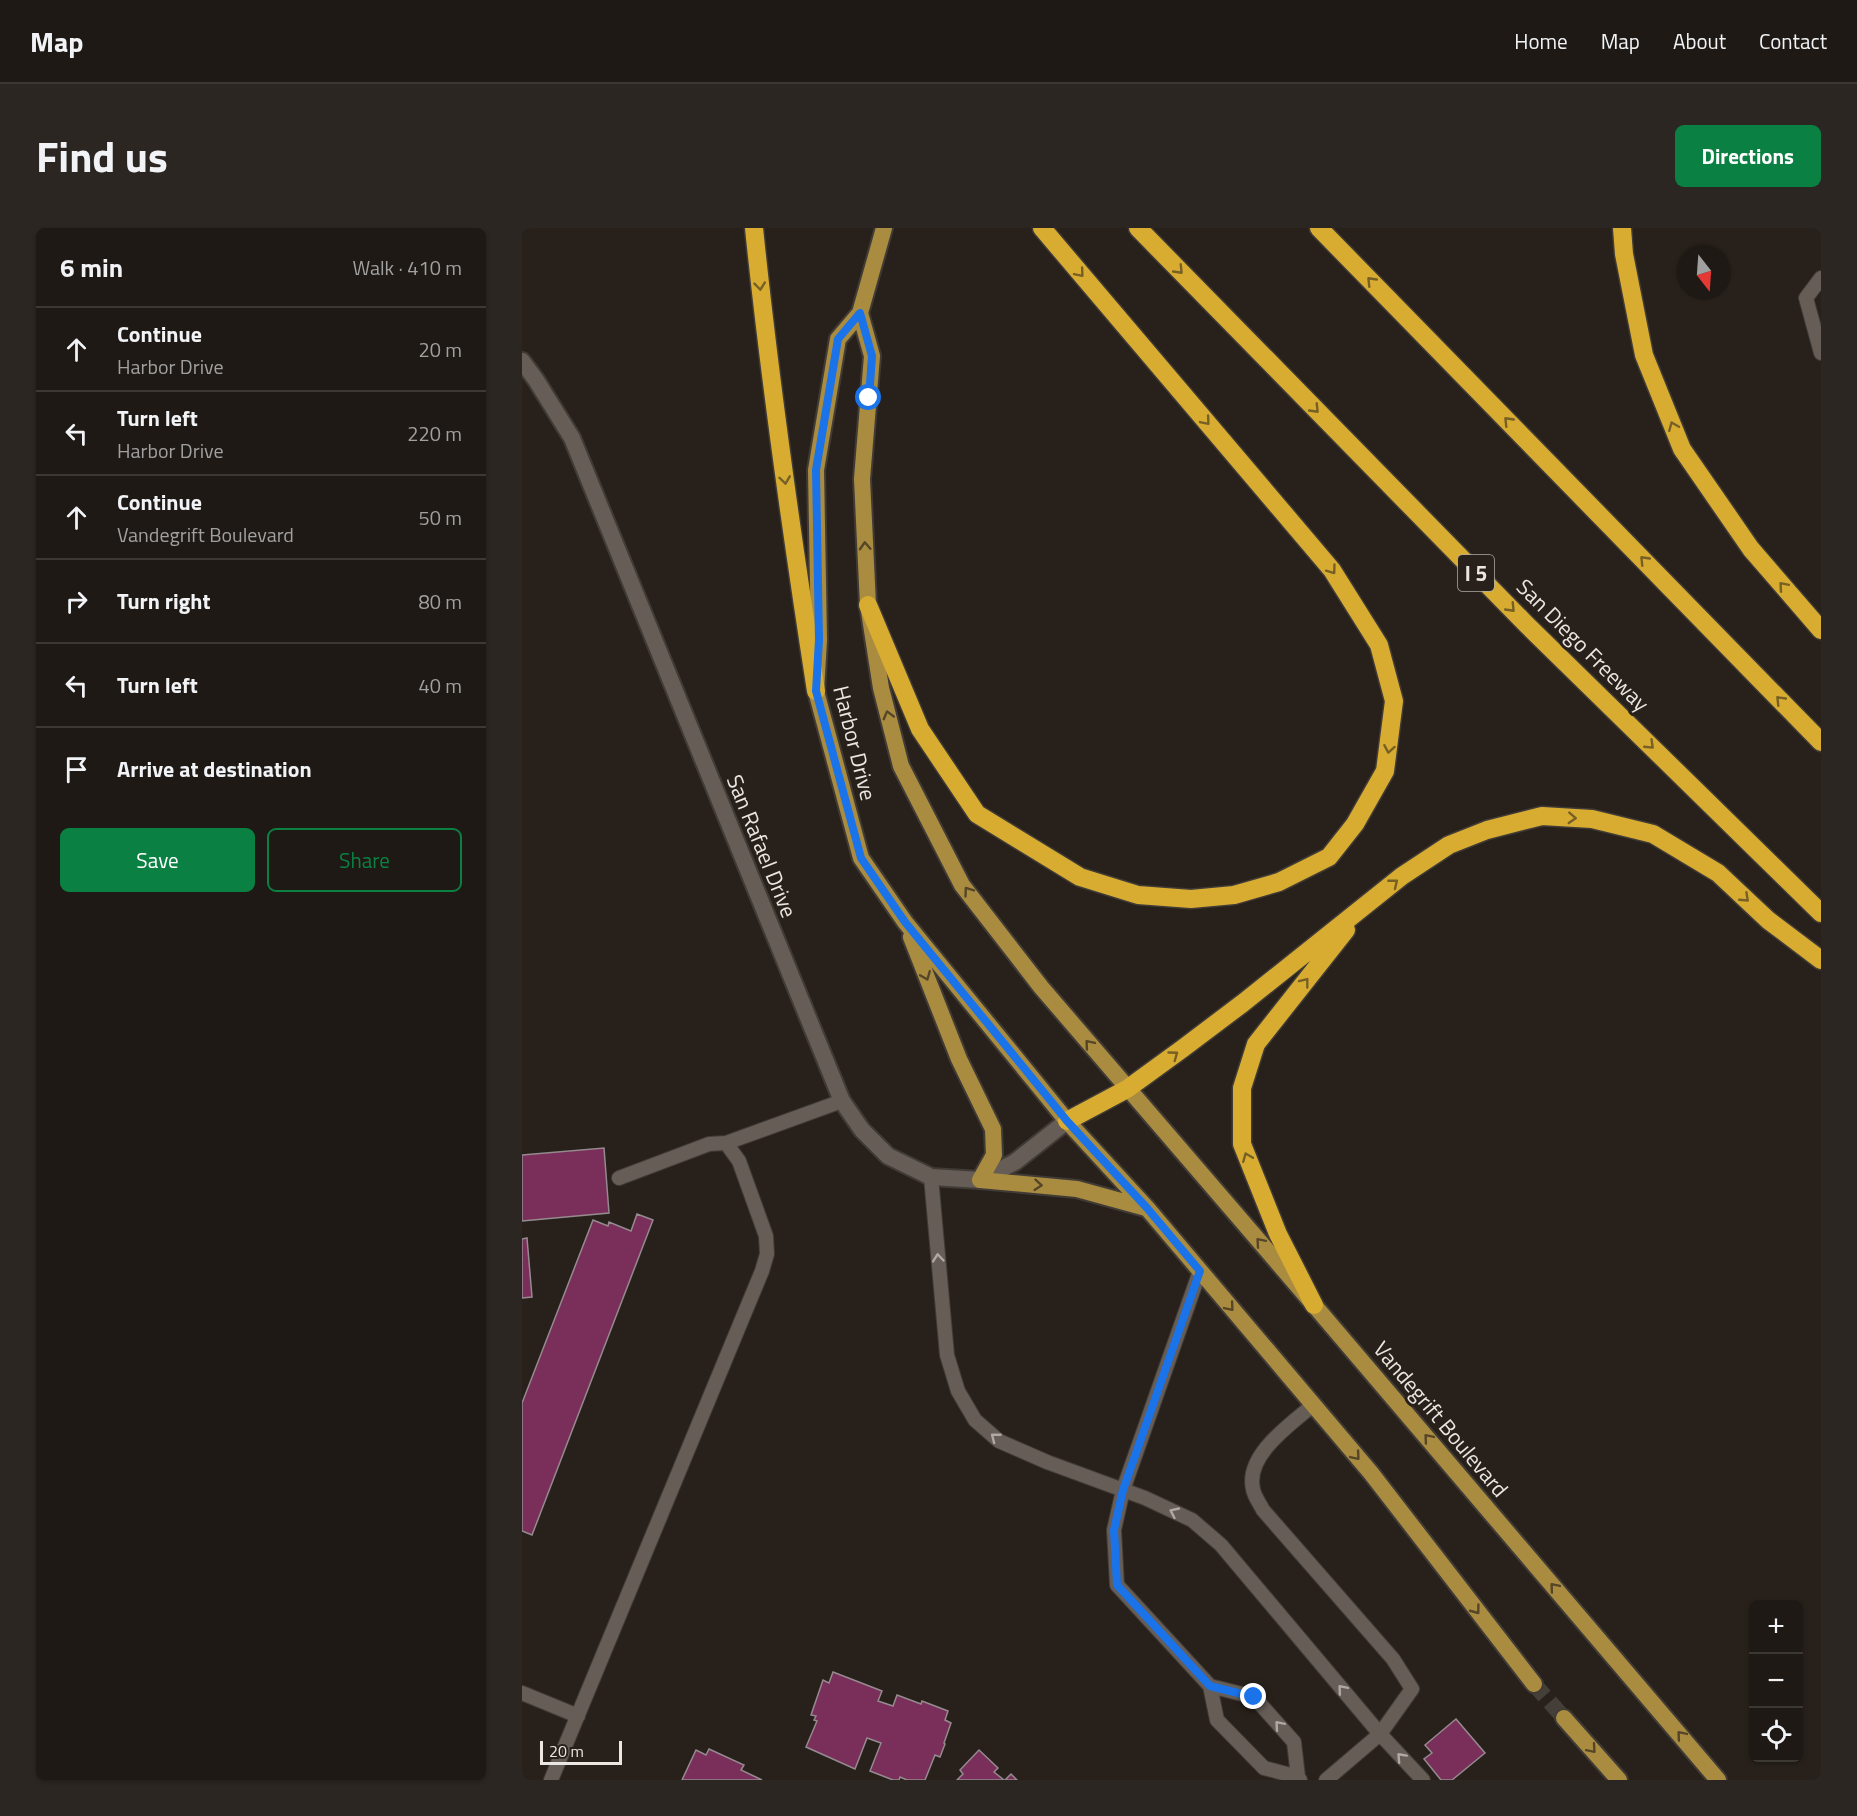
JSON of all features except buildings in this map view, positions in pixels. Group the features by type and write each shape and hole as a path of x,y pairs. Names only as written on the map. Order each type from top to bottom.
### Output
{"highway":[{"path":"754,228 766,338 816,691"},
{"path":"868,605 920,729 977,814 1080,877 1138,895 1191,898 1234,896 1279,882 1329,857 1355,825 1385,771 1394,701 1379,645 1332,570 1042,228"},
{"name":"San Diego Freeway","path":"1138,228 1526,624 1821,913"},
{"path":"1319,228 1821,742"},
{"path":"1622,228 1624,254 1644,355 1682,449 1751,549 1821,630"},
{"path":"1067,1121 1126,1089 1234,1010 1402,876 1449,846 1487,830 1542,816 1592,819 1653,834 1718,873 1768,920 1821,960"},
{"path":"1314,1305 1278,1234 1242,1144 1242,1088 1256,1044 1365,906"}],"main road":[{"name":"Harbor Drive","path":"884,228 860,313 838,339 816,470 819,640 816,691 861,858 905,922 1067,1121"},
{"name":"Harbor Drive","path":"860,313 872,356 862,479 868,605 881,688 902,766 962,885 1041,987 1126,1089"},
{"path":"905,922 959,1059 993,1129 994,1155 980,1180 1077,1188 1147,1208"},
{"name":"Vandegrift Boulevard","path":"1126,1089 1314,1305 1718,1780"},
{"path":"1067,1121 1147,1208 1371,1473 1534,1684"},
{"path":"1564,1718 1618,1780"}],"street":[{"name":"San Rafael Drive","path":"522,361 572,438 842,1101 862,1130 888,1156 931,1177 980,1180"},
{"path":"980,1180 1015,1162 1067,1121"}],"lane":[{"path":"1821,278 1806,297 1821,353"},
{"path":"619,1178 709,1144 726,1143 842,1101"},
{"path":"551,1780 762,1271 767,1254 766,1236 753,1198 739,1161 726,1143"},
{"path":"931,1177 947,1355 958,1391 975,1420 999,1441 1192,1520 1221,1545 1380,1734 1423,1780"},
{"path":"1200,1271 1123,1490 1114,1530 1117,1585 1210,1686 1216,1720 1264,1768 1299,1779 1294,1742 1254,1697 1210,1686"},
{"path":"1313,1405 1270,1442 1253,1467 1252,1488 1263,1510 1393,1659 1412,1689 1380,1734 1326,1780"},
{"path":"522,1693 578,1716"}],"tunnel":[{"path":"1534,1684 1564,1718"}],"route":[{"path":"869,398 872,356 860,313 838,339 816,470 819,640 816,691 861,858 905,922 1067,1121 1147,1208 1200,1271 1123,1490 1114,1530 1117,1585 1210,1686 1254,1697"}]}
